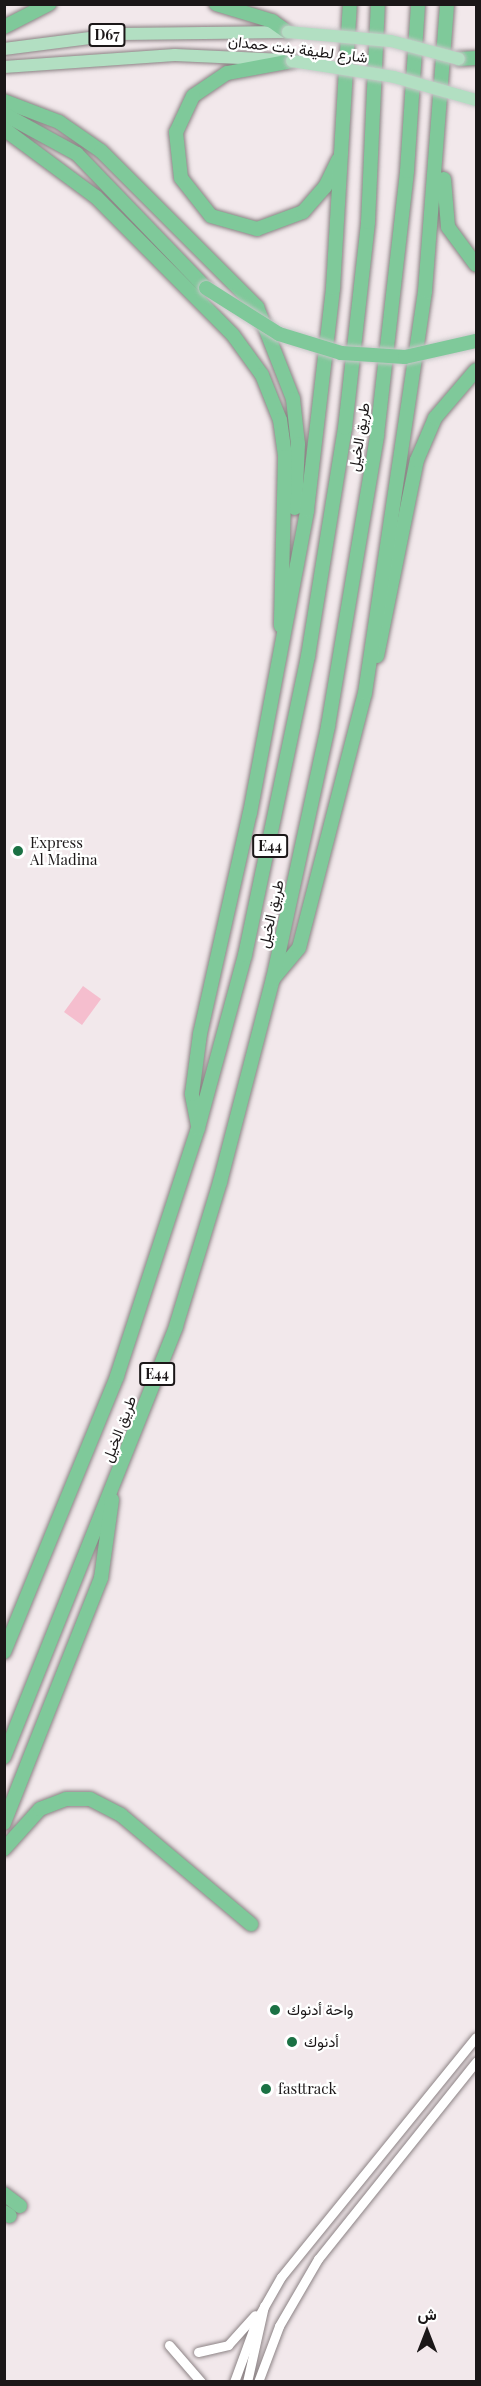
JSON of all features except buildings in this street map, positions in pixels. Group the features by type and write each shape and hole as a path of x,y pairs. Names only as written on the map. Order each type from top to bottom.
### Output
{"highway":[{"path":"4,27 49,4"},
{"path":"216,4 236,13 272,21 288,32"},
{"path":"198,1128 192,1094 197,1050 297,585 327,343 343,147 350,4"},
{"name":"طريق الخيل","path":"4,1652 88,1453 198,1128 280,801 332,519 365,254 378,4"},
{"name":"طريق الخيل","path":"4,1757 112,1493 197,1257 273,979 328,726 377,435 407,171 418,4"},
{"path":"273,979 299,948 354,750 412,394 438,147 448,7"},
{"path":"459,59 477,58"},
{"path":"292,61 240,69 198,91 176,132 181,178 206,212 241,228 289,221 325,187 343,147"},
{"path":"4,100 59,122 101,151 260,313 285,369 296,414 297,585"},
{"path":"4,114 77,154 121,203 206,288 279,334 341,352 405,357 477,341"},
{"path":"4,127 96,197 233,335 262,375 277,409 285,451 282,653"},
{"path":"4,127 36,139 121,203"},
{"path":"438,147 446,164 448,227 477,265"},
{"path":"369,664 383,640 421,447 441,409 477,370"},
{"path":"4,1823 105,1564 112,1493"},
{"path":"4,1849 40,1809 66,1799 90,1799 125,1818 251,1924"},
{"path":"4,2194 11,2211"}],"main road":[{"name":"شارع لطيفة بنت حمدان","path":"4,49 88,37 211,31 288,32 391,41 477,66"},
{"name":"شارع لطيفة بنت حمدان","path":"4,67 209,55 292,61 394,77 477,99"}],"street":[{"path":"198,2352 233,2342 477,2037"},
{"path":"258,2382 279,2326 318,2259 477,2062"},
{"path":"235,2381 264,2304"},
{"path":"247,2382 264,2304"},
{"path":"169,2345 201,2382"}],"shaded area":[{"path":"83,986 101,999 82,1025 64,1012"}],"place":[{"name":"Express Al Madina","path":"18,851"},
{"name":"واحة أدنوك","path":"275,2010"},
{"name":"أدنوك","path":"292,2042"},
{"name":"fasttrack","path":"266,2089"}]}
